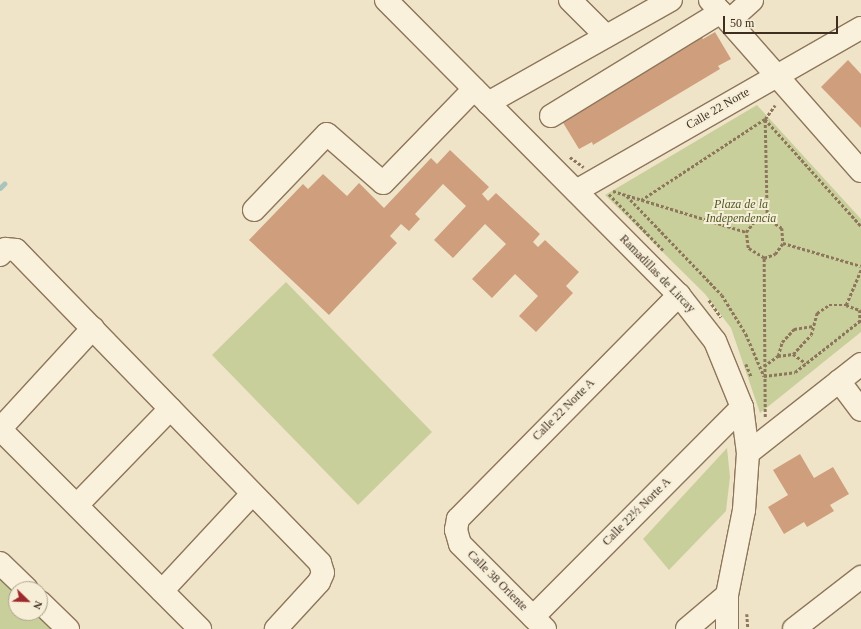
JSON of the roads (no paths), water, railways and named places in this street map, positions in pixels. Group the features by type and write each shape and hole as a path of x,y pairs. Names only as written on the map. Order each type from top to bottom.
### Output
{"street":[{"name":"Ramadillas de Lircay","path":"386,0 679,295 715,341 742,407 748,453 744,510 727,594 727,629"},
{"path":"570,0 606,36"},
{"path":"254,210 327,134 383,183 481,96 606,36 671,0"},
{"path":"551,116 720,11 752,0"},
{"path":"720,11 861,171"},
{"name":"Calle 22 Norte","path":"576,191 861,28"},
{"path":"0,255 5,250 16,250 320,563 323,573 276,629"},
{"name":"Calle 22 Norte A","path":"456,530 461,514 679,295"},
{"path":"93,328 0,429 200,629"},
{"path":"748,453 861,364"},
{"path":"839,381 861,410"},
{"name":"Calle 22½ Norte A","path":"539,623 742,407"},
{"path":"76,505 170,409"},
{"path":"162,591 252,494"},
{"name":"Calle 38 Oriente","path":"456,530 465,549 539,623"},
{"path":"0,563 19,581"},
{"path":"794,629 861,577"},
{"path":"687,629 727,594"},
{"path":"48,610 68,629"}],"waterway":[{"path":"0,188 4,184"}],"park label":[{"name":"Plaza de la Independencia","path":"741,212"}]}
